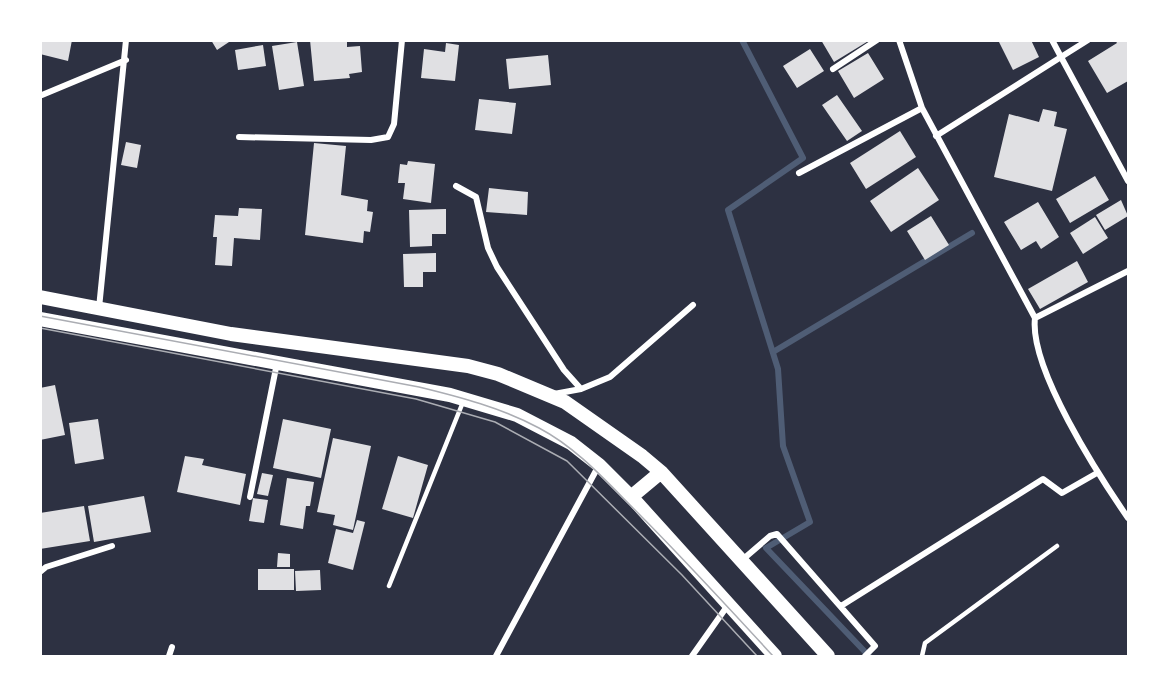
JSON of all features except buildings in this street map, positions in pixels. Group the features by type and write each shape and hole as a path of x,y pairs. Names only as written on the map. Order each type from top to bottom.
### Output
{"main road":[{"path":"40,297 231,334 436,359 498,374 548,395 582,412 627,443 661,472 828,657"},
{"path":"40,319 465,398 506,411 539,426 571,443 599,465 631,496 775,657"},
{"path":"631,496 661,472"}],"street":[{"path":"99,309 126,60 126,40"},
{"path":"239,136 371,140 388,137 394,124 402,40"},
{"path":"833,69 877,40"},
{"path":"899,40 922,108 1035,318 1035,345 1042,364 1097,473 1128,518"},
{"path":"1053,40 1128,181"},
{"path":"936,136 1088,40"},
{"path":"42,95 126,60"},
{"path":"799,173 922,108"},
{"path":"456,186 476,197 488,248 497,267 564,370 581,389"},
{"path":"1035,318 1128,271"},
{"path":"548,395 581,389 610,377 693,305"},
{"path":"250,497 277,363"},
{"path":"496,657 599,465"},
{"path":"841,606 1043,479 1062,493 1097,473"},
{"path":"740,562 770,536 777,534 875,646 865,657"},
{"path":"40,572 46,567 112,546"},
{"path":"692,657 728,604"},
{"path":"169,657 172,647"}],"lane":[{"path":"389,586 465,398"},
{"path":"922,657 925,643 1057,546"}],"waterway":[{"path":"742,40 803,158 728,210 778,369 783,446 810,522 766,548 869,656"},
{"path":"773,352 972,233"}],"tram line":[{"path":"40,316 419,387 480,404 525,421 566,445 614,488 773,656"},
{"path":"40,328 416,399 495,422 567,461 682,575 757,656"}]}
